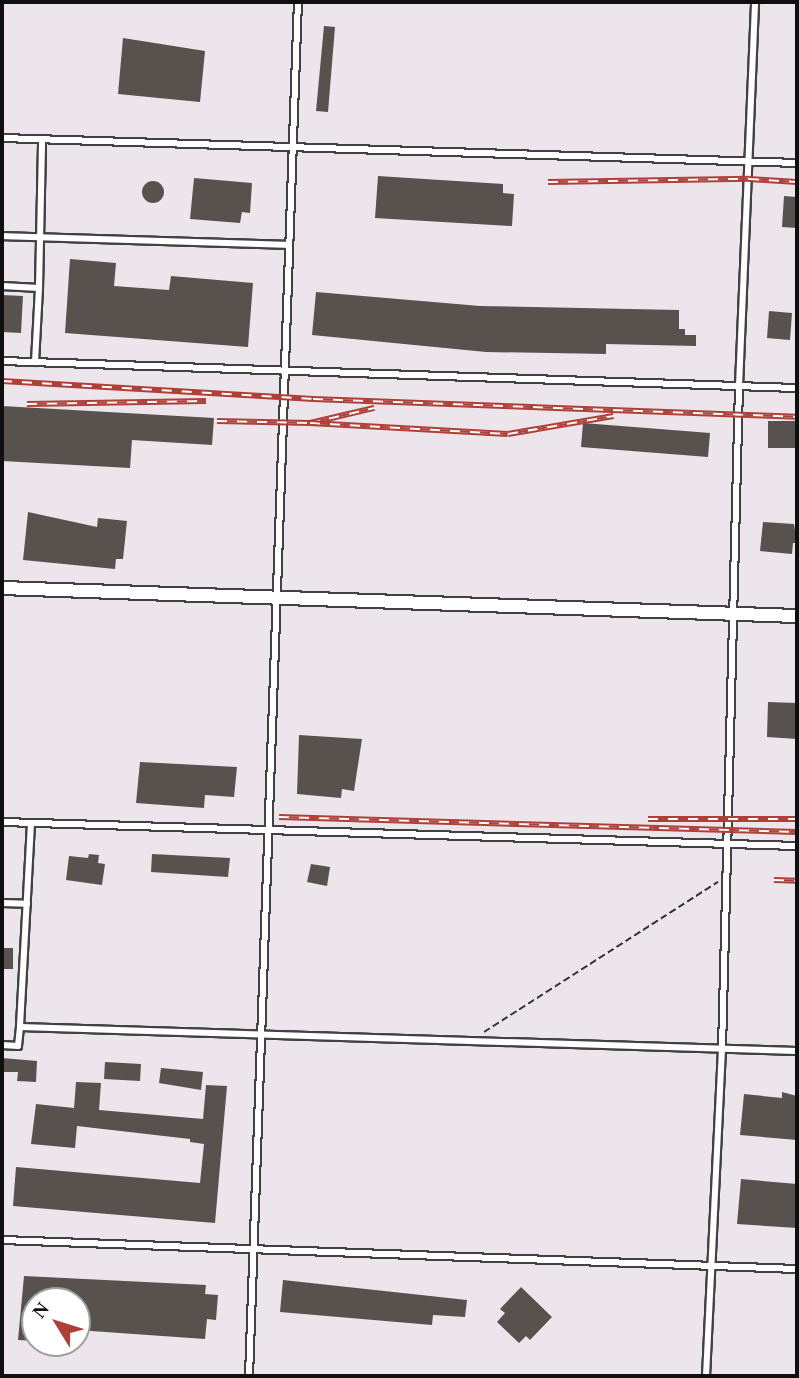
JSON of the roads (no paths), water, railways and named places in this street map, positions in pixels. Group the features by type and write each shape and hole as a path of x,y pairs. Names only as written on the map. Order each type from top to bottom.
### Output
{"street":[{"path":"2,588 797,617"}],"lane":[{"path":"249,1376 298,2"},
{"path":"706,1376 708,1267 722,1049 739,386 755,2"},
{"path":"2,138 797,163"},
{"path":"35,362 42,139"},
{"path":"2,236 289,245"},
{"path":"2,286 39,288"},
{"path":"2,361 797,388"},
{"path":"2,822 797,846"},
{"path":"2,1045 18,1046 31,823"},
{"path":"2,903 27,904"},
{"path":"20,1027 261,1037 797,1051"},
{"path":"2,1240 797,1269"}],"railway":[{"path":"548,182 749,179 797,182"},
{"path":"2,381 313,399 797,417"},
{"path":"27,404 206,401"},
{"path":"217,421 310,423 374,408"},
{"path":"310,423 508,434 613,416"},
{"path":"279,817 797,832"},
{"path":"648,819 797,819"},
{"path":"774,880 797,881"}]}
